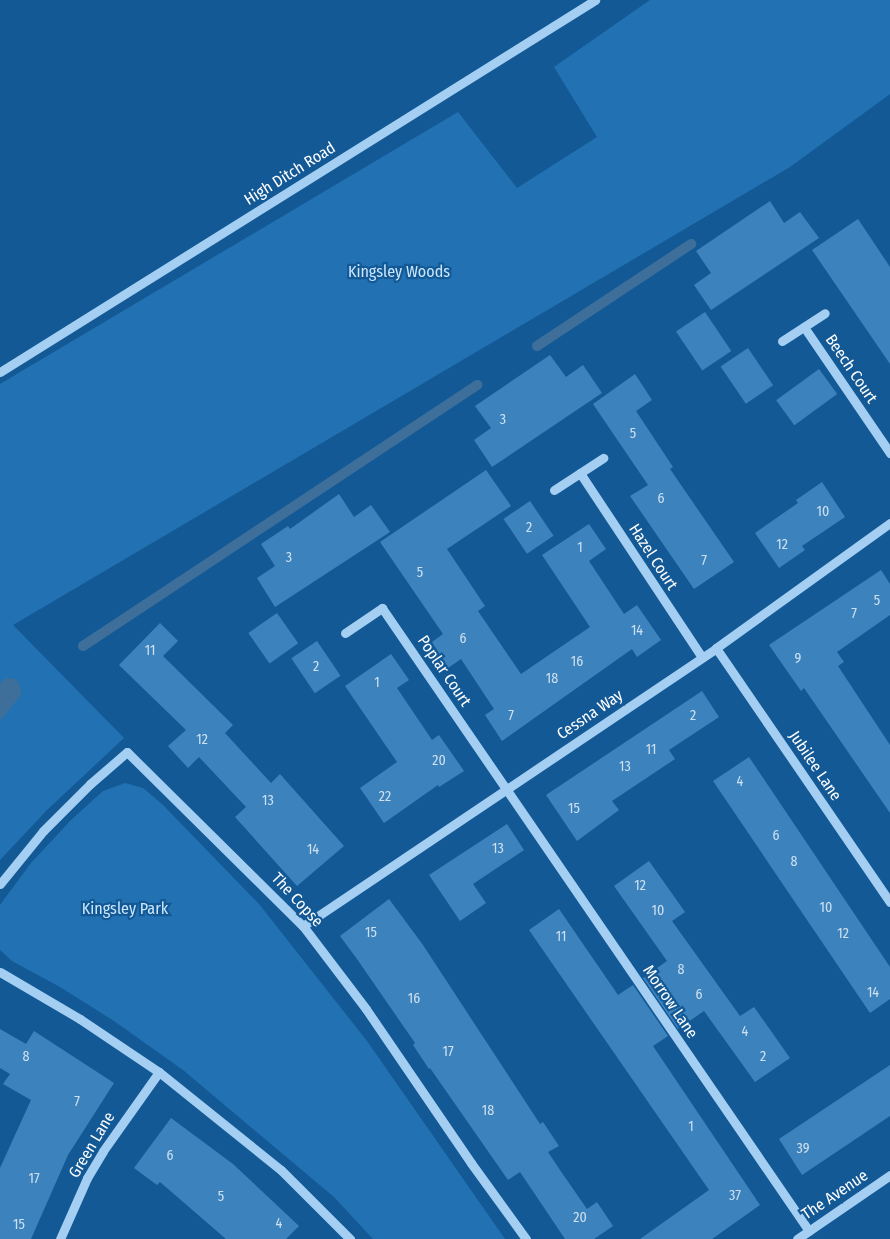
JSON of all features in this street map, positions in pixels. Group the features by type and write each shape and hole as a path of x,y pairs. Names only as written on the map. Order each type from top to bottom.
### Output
{"street":[{"name":"High Ditch Road","path":"0,372 509,56 594,0"},
{"name":"Beech Court","path":"782,341 824,313"},
{"name":"Beech Court","path":"804,327 890,453"},
{"path":"554,490 603,458"},
{"name":"Hazel Court","path":"580,473 702,657"},
{"name":"Cessna Way","path":"303,926 716,648 890,523"},
{"name":"Poplar Court","path":"345,633 382,608 506,789"},
{"name":"Jubilee Lane","path":"716,648 890,902"},
{"name":"The Copse","path":"0,884 43,831 90,784 127,752 247,868 303,926 366,1009 471,1163 526,1239"},
{"name":"Morrow Lane","path":"506,789 809,1231"},
{"path":"0,972 80,1018 159,1072 281,1170 350,1239"},
{"name":"Green Lane","path":"60,1239 87,1178 102,1151 159,1072"},
{"name":"The Avenue","path":"797,1239 890,1175"}],"green space":[{"name":"Kingsley Woods","path":"650,0 890,0 890,94 790,167 13,625 124,738 47,810 0,860 0,384 458,112 517,188 597,137 554,67"},
{"name":"Kingsley Park","path":"125,783 143,788 162,804 259,904 367,1041 505,1239 373,1239 334,1197 183,1070 114,1021 60,987 12,961 0,950 0,905 31,863 71,820 103,791"}],"shaded area":[{"path":"6,678 16,679 20,685 21,695 0,721 0,684"}],"building":[{"path":"770,201 784,223 800,212 819,238 711,310 694,285 711,273 696,251"},
{"path":"858,219 890,267 890,364 812,250"},
{"path":"705,312 731,351 702,371 676,332"},
{"path":"748,348 773,385 746,404 721,366"},
{"path":"550,355 566,377 583,365 602,393 492,467 474,440 491,428 475,406"},
{"path":"819,369 837,394 794,425 776,400"},
{"path":"635,374 652,400 636,411 673,467 670,469 734,562 694,589 630,496 648,485 593,404"},
{"path":"486,470 511,506 447,549 485,606 478,611 521,674 590,627 542,555 589,524 606,549 589,561 624,614 637,605 661,640 637,657 632,649 502,741 485,715 494,709 461,659 448,668 432,642 443,634 380,542"},
{"path":"822,482 845,517 802,546 805,550 779,568 755,533 798,503 796,500"},
{"path":"339,494 354,517 371,505 390,532 275,607 257,578 275,566 261,544 288,526 290,529"},
{"path":"530,501 553,536 527,554 503,519"},
{"path":"881,570 890,584 890,615 837,652 844,662 838,666 890,745 890,813 804,688 801,691 769,645"},
{"path":"277,613 298,643 270,663 248,633"},
{"path":"160,623 178,641 163,656 233,725 225,733 271,783 280,774 344,846 297,886 235,817 246,807 199,757 188,768 168,746 186,730 119,665"},
{"path":"317,641 340,676 315,693 291,658"},
{"path":"391,654 409,680 397,688 432,740 439,735 464,771 439,787 438,785 384,823 360,788 397,762 345,686"},
{"path":"702,691 719,717 669,750 675,759 612,801 619,810 577,841 546,795"},
{"path":"749,757 890,967 890,999 870,1013 713,781"},
{"path":"507,824 524,850 473,884 486,903 460,921 429,875"},
{"path":"649,861 685,912 672,921 740,1016 754,1007 790,1058 755,1082 704,1011 678,1029 643,978 667,961 614,886"},
{"path":"389,899 423,945 540,1124 543,1122 559,1146 548,1152 562,1173 587,1209 597,1202 613,1226 594,1239 565,1239 520,1172 508,1180 429,1069 413,1045 415,1043 340,936"},
{"path":"559,909 618,995 633,985 668,1036 653,1046 760,1205 712,1239 640,1239 709,1190 529,930"},
{"path":"0,1029 26,1044 34,1031 114,1083 68,1155 31,1239 0,1239 0,1168 31,1100 3,1084 10,1074 0,1068"},
{"path":"890,1065 890,1116 802,1175 779,1139"},
{"path":"171,1118 233,1164 299,1226 286,1239 226,1239 160,1182 157,1185 134,1168"}],"waterway":[{"path":"537,346 691,244"},
{"path":"83,646 478,385"}]}
